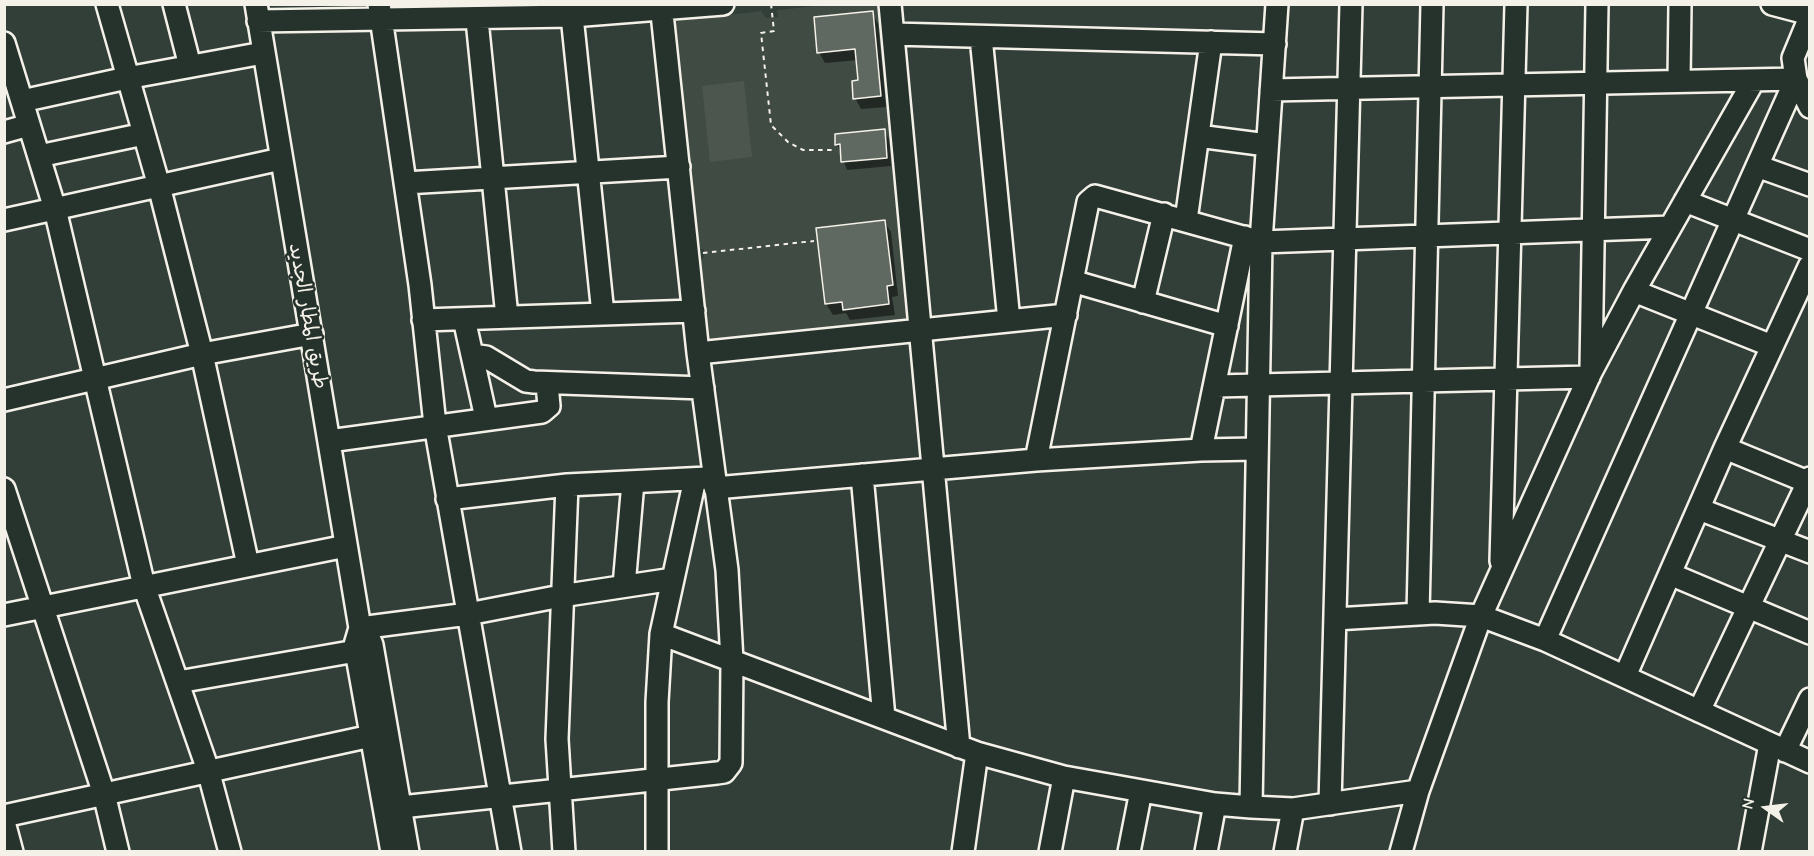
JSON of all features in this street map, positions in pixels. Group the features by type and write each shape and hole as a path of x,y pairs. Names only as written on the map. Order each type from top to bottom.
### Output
{"street":[{"path":"107,4 159,186 202,354 248,565"},
{"path":"174,4 190,66"},
{"path":"257,13 379,13 477,20 513,11 572,16 723,4"},
{"path":"890,4 933,469 968,750 963,852"},
{"path":"1201,450 1227,326 1253,240 1267,145 1277,4"},
{"path":"1330,804 1351,4"},
{"path":"1418,614 1432,4"},
{"path":"1501,570 1516,4"},
{"path":"1590,375 1597,4"},
{"path":"1679,81 1680,4"},
{"path":"1772,4 1809,15 1792,58 1797,79 1809,106"},
{"path":"401,807 717,773 728,768 732,756 732,661 727,570 708,481 703,388 662,8"},
{"name":"طريق المطار الجديد","path":"257,13 360,628 356,639 356,651 392,852"},
{"path":"379,13 405,183 435,425 510,852"},
{"path":"572,16 603,314"},
{"path":"477,20 507,317"},
{"path":"893,34 1275,44"},
{"path":"981,37 1008,321"},
{"path":"1186,220 1211,42"},
{"path":"4,43 55,209 144,586 208,770 230,852"},
{"path":"22,101 127,78 263,53"},
{"path":"1271,90 1797,79"},
{"path":"1545,640 1797,79"},
{"path":"1401,852 1418,791 1481,616 1590,375 1634,291 1754,80"},
{"path":"4,132 29,125"},
{"path":"39,156 144,134"},
{"path":"1198,136 1267,145"},
{"path":"4,220 281,159"},
{"path":"1757,165 1809,185"},
{"path":"405,183 679,167"},
{"path":"1036,460 1088,202 1091,198 1101,197 1253,240 1345,239 1670,227"},
{"path":"1685,201 1809,250"},
{"path":"1143,302 1164,214"},
{"path":"1251,807 1257,385 1253,240"},
{"path":"1625,676 1725,448 1809,265"},
{"path":"1072,281 1227,326"},
{"path":"1634,291 1772,346"},
{"path":"423,320 693,311"},
{"path":"698,352 1065,315"},
{"path":"464,319 486,418"},
{"path":"4,400 202,354 312,334"},
{"path":"472,356 486,357 525,381 547,384 703,388"},
{"path":"1216,386 1505,380 1590,375"},
{"path":"329,441 546,410 549,406 547,384"},
{"path":"1699,711 1809,481 1725,448"},
{"path":"447,498 567,485 862,475 1036,460 1256,449"},
{"path":"862,475 884,718"},
{"path":"657,852 656,779 662,634 673,579 708,481"},
{"path":"624,586 633,482"},
{"path":"564,852 558,790 561,596 567,485"},
{"path":"4,489 104,794 118,852"},
{"path":"1699,509 1809,552"},
{"path":"4,615 346,546"},
{"path":"1670,574 1809,633"},
{"path":"360,628 468,614 561,596 673,579"},
{"path":"1335,619 1418,614 1481,616 1545,640 1809,762"},
{"name":"طريق المطار الجديد","path":"360,628 368,635 372,645 408,852"},
{"path":"662,634 968,750 1064,777 1215,804 1293,809 1418,791"},
{"path":"178,682 356,651"},
{"path":"1750,852 1777,747 1809,699"},
{"path":"4,816 371,736"},
{"path":"1050,852 1064,777"},
{"path":"1129,852 1141,792"},
{"path":"1206,852 1215,804"},
{"path":"1285,852 1293,809"},
{"path":"4,822 12,852"}],"path":[{"path":"771,4 774,31 761,33 771,125 797,148 814,151 833,150"},
{"path":"687,255 814,241"}],"shaded area":[{"path":"827,5 879,5 899,190 894,195 895,202 901,206 913,321 707,341 696,263 704,257 704,249 697,249 672,22 761,11 766,18 778,17 777,10"},
{"path":"744,81 752,157 710,162 702,86"}],"building":[{"path":"873,11 881,96 853,99 852,81 858,80 855,49 817,53 814,17"},
{"path":"885,129 887,158 841,162 840,144 835,145 835,134"},
{"path":"885,220 893,285 887,286 889,304 843,310 842,302 825,304 816,228"}]}
